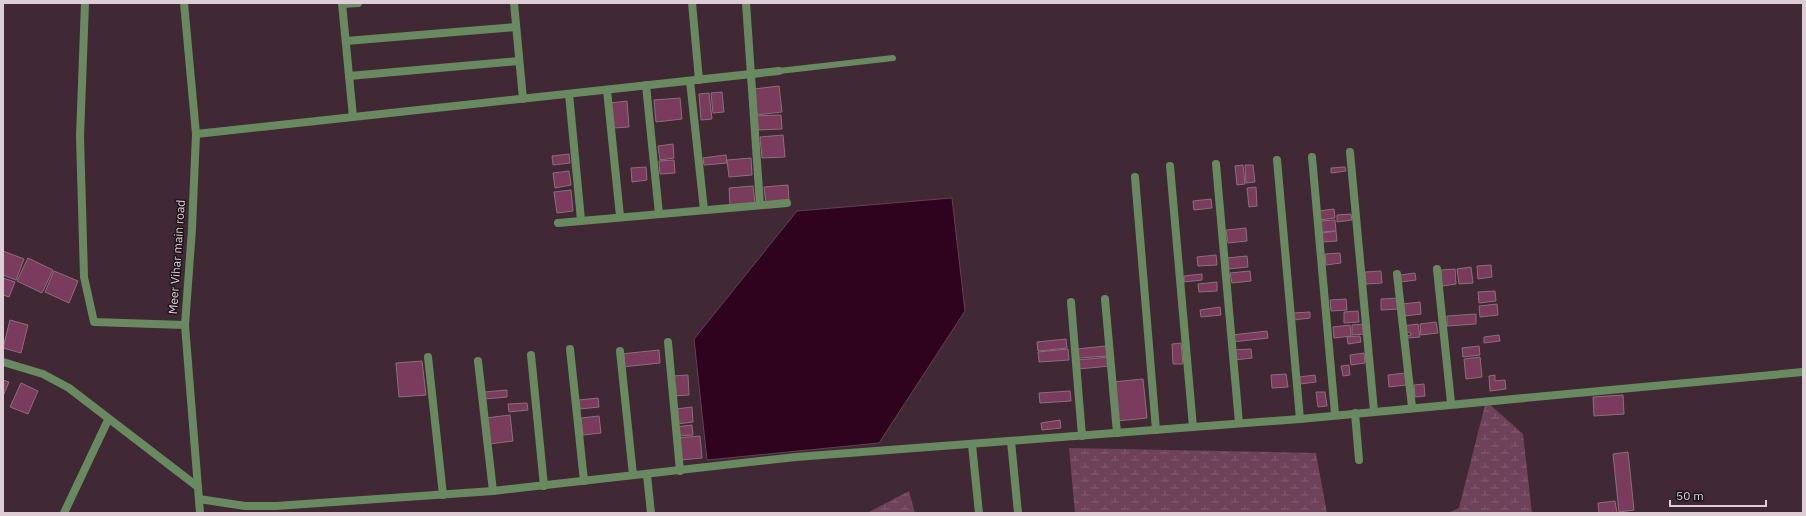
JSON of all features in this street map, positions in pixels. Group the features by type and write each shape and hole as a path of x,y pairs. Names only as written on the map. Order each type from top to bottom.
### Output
{"street":[{"path":"85,3 80,136 83,270 94,322 185,325"},
{"name":"Meer Vihar main road","path":"184,3 196,134 192,229 185,325 200,513"},
{"path":"353,117 342,4 358,3"},
{"path":"514,3 523,99"},
{"path":"692,3 699,80"},
{"path":"746,3 760,205"},
{"path":"346,41 516,27"},
{"path":"349,76 520,60"},
{"path":"196,134 779,71"},
{"path":"690,80 704,210"},
{"path":"646,85 659,214"},
{"path":"607,90 620,216"},
{"path":"569,94 581,220"},
{"path":"1350,152 1374,411"},
{"path":"1312,157 1335,414"},
{"path":"1278,160 1300,418"},
{"path":"1216,164 1239,423"},
{"path":"1170,166 1193,427"},
{"path":"1135,177 1156,430"},
{"path":"558,223 620,216 787,203"},
{"path":"1437,269 1451,403"},
{"path":"1397,274 1412,407"},
{"path":"1105,299 1117,433"},
{"path":"1071,302 1082,436"},
{"path":"668,342 680,471"},
{"path":"570,349 584,481"},
{"path":"620,351 633,475"},
{"path":"531,355 544,486"},
{"path":"428,357 443,495"},
{"path":"3,362 44,374 69,388 108,420 198,487"},
{"path":"478,362 493,491"},
{"path":"199,499 245,506 276,506 443,495 544,486 633,475 647,475 796,457 972,445 1300,418 1803,372"},
{"path":"1355,413 1359,460"},
{"path":"64,513 108,420"},
{"path":"1012,441 1018,513"},
{"path":"972,445 979,513"},
{"path":"647,475 651,513"}],"lane":[{"path":"779,71 893,58"}],"green space":[{"path":"1486,401 1523,434 1532,513 1448,513 1459,508"},
{"path":"1069,448 1316,453 1327,513 1075,513"},
{"path":"909,491 915,513 867,513"}],"shaded area":[{"path":"952,198 965,311 879,443 707,460 694,339 797,211"}],"building":[{"path":"779,86 782,112 757,115 754,89"},
{"path":"722,92 724,112 713,113 711,93"},
{"path":"709,93 712,119 701,120 699,94"},
{"path":"680,98 682,119 656,122 654,100"},
{"path":"627,101 629,127 613,128 611,103"},
{"path":"781,115 782,129 758,130 757,116"},
{"path":"783,135 785,157 762,158 760,137"},
{"path":"673,144 674,158 660,160 658,146"},
{"path":"569,154 570,163 553,165 552,156"},
{"path":"726,155 727,163 704,165 703,158"},
{"path":"751,158 752,175 729,177 727,160"},
{"path":"674,160 675,173 660,174 659,161"},
{"path":"1243,165 1245,184 1237,185 1235,166"},
{"path":"1245,165 1253,165 1255,182 1246,183"},
{"path":"646,167 647,180 632,182 631,168"},
{"path":"1345,167 1346,171 1331,173 1331,168"},
{"path":"569,171 571,185 555,188 553,173"},
{"path":"788,185 789,201 766,203 764,187"},
{"path":"753,186 755,203 730,205 729,188"},
{"path":"1256,187 1257,206 1249,207 1247,188"},
{"path":"571,190 573,211 557,213 554,192"},
{"path":"1211,199 1212,208 1194,210 1193,201"},
{"path":"1334,209 1335,218 1320,220 1319,211"},
{"path":"1351,214 1352,220 1337,222 1337,215"},
{"path":"1335,220 1336,231 1322,232 1320,221"},
{"path":"1246,228 1247,241 1228,243 1226,230"},
{"path":"1336,231 1337,241 1323,242 1322,233"},
{"path":"3,251 24,259 16,280 3,275"},
{"path":"1340,253 1341,263 1326,265 1325,254"},
{"path":"1216,255 1217,265 1198,266 1197,257"},
{"path":"1247,256 1248,267 1228,269 1227,258"},
{"path":"28,258 53,270 42,293 17,281"},
{"path":"1491,265 1492,277 1478,279 1477,266"},
{"path":"1471,267 1473,283 1459,284 1457,269"},
{"path":"1455,269 1456,284 1442,286 1441,270"},
{"path":"54,271 78,281 69,303 45,292"},
{"path":"1250,271 1251,281 1232,283 1230,273"},
{"path":"1381,271 1382,283 1366,284 1365,272"},
{"path":"1415,273 1416,280 1401,282 1400,275"},
{"path":"1202,274 1202,280 1184,282 1184,276"},
{"path":"3,278 15,282 9,297 3,295"},
{"path":"1217,282 1217,291 1199,292 1198,284"},
{"path":"1495,291 1496,301 1479,303 1478,292"},
{"path":"1399,298 1399,309 1381,310 1381,299"},
{"path":"1346,299 1347,310 1331,311 1330,300"},
{"path":"1420,302 1421,314 1405,316 1403,304"},
{"path":"1497,304 1498,315 1480,317 1479,306"},
{"path":"1220,307 1221,315 1201,317 1200,310"},
{"path":"1358,311 1359,322 1344,323 1344,312"},
{"path":"1310,312 1310,318 1294,320 1293,313"},
{"path":"1476,314 1476,324 1447,326 1447,316"},
{"path":"10,320 28,325 21,353 3,348"},
{"path":"1436,322 1438,333 1421,335 1420,324"},
{"path":"1364,324 1365,334 1352,335 1352,325"},
{"path":"1418,324 1420,337 1407,338 1407,336 1411,335 1410,332 1404,333 1403,326"},
{"path":"1350,325 1351,336 1334,338 1333,327"},
{"path":"1267,331 1268,338 1232,342 1232,335"},
{"path":"1499,335 1500,341 1484,343 1484,337"},
{"path":"1360,336 1361,342 1348,344 1347,337"},
{"path":"1066,339 1067,348 1038,351 1037,342"},
{"path":"1181,343 1183,364 1173,364 1172,344"},
{"path":"1106,346 1107,356 1078,358 1077,349"},
{"path":"1479,346 1480,355 1463,357 1462,348"},
{"path":"1068,349 1069,360 1039,362 1038,352"},
{"path":"1251,349 1252,358 1234,360 1233,350"},
{"path":"659,350 660,363 622,367 621,354"},
{"path":"1364,353 1365,363 1351,365 1350,355"},
{"path":"1109,357 1110,366 1078,369 1077,360"},
{"path":"1480,357 1482,377 1466,379 1464,359"},
{"path":"422,361 426,395 399,397 396,363"},
{"path":"1349,365 1350,375 1343,376 1341,366"},
{"path":"1405,373 1406,385 1389,387 1388,375"},
{"path":"1286,374 1288,387 1272,388 1271,375"},
{"path":"688,375 689,395 673,396 672,376"},
{"path":"1315,375 1316,382 1300,384 1299,377"},
{"path":"1495,375 1495,381 1505,380 1506,389 1490,391 1489,376"},
{"path":"1143,379 1147,418 1117,421 1113,382"},
{"path":"3,380 9,382 3,396"},
{"path":"21,383 38,391 28,414 10,407"},
{"path":"1424,384 1425,396 1415,397 1414,385"},
{"path":"507,390 507,397 485,399 485,392"},
{"path":"1070,391 1071,401 1040,403 1039,393"},
{"path":"1316,392 1325,392 1327,406 1318,407"},
{"path":"1623,395 1624,414 1594,416 1593,397"},
{"path":"598,398 599,407 580,409 579,400"},
{"path":"527,403 528,410 509,412 508,404"},
{"path":"692,407 693,422 677,424 676,409"},
{"path":"510,415 513,441 489,444 486,418"},
{"path":"599,416 601,433 583,435 581,418"},
{"path":"1060,420 1061,428 1042,430 1041,423"},
{"path":"692,425 693,435 677,436 676,427"},
{"path":"700,436 702,458 680,460 677,438"},
{"path":"1628,452 1634,510 1619,512 1613,454"},
{"path":"1615,501 1617,513 1599,513 1598,503"}]}
